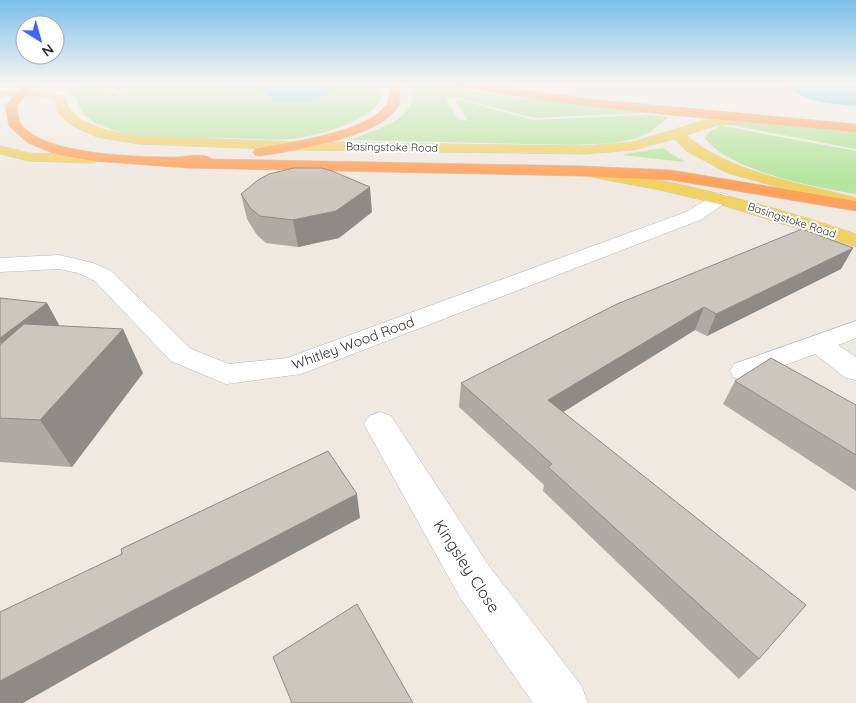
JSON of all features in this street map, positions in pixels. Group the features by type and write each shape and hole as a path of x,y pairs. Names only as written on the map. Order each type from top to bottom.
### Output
{"highway":[{"path":"8,116 15,132 41,147 68,155 91,159 188,163 295,146 340,134 378,119 381,116"},
{"name":"Basingstoke Road","path":"730,116 856,128"},
{"name":"Basingstoke Road","path":"188,163 581,171 671,176 856,205"}],"main road":[{"name":"Basingstoke Road","path":"67,116 71,120 92,130 113,137 139,140 295,146 584,150 633,146 712,122 751,118"},
{"path":"677,134 698,152 734,170 856,205"},
{"path":"0,150 29,157 91,159"},
{"name":"Basingstoke Road","path":"581,171 657,183 722,198 775,213 856,240"}],"street":[{"name":"Whitley Wood Road","path":"0,265 59,262 85,268 103,276 181,355 226,374 291,367 693,216 722,198"},
{"path":"744,371 856,329"},
{"path":"819,344 856,371"},
{"name":"Kingsley Close","path":"380,424 474,581 563,703"}],"green space":[{"path":"86,116 364,116 338,128 311,136 274,140 143,136 110,129"},
{"path":"402,116 456,116 458,119 468,121 465,116 518,116 533,120 632,116 668,117 642,136 623,141 602,143 573,145 351,140"},
{"path":"526,116 578,116 534,118"},
{"path":"753,122 856,132 856,149 726,124"},
{"path":"722,126 856,151 856,194 775,176 734,160 717,150 705,138 710,131"},
{"path":"663,148 685,162 622,155 625,154"}],"building":[{"path":"294,168 321,168 370,187 336,211 293,220 260,216 251,209 241,194 258,180 269,174"},
{"path":"802,229 853,248 716,314 704,307 548,400 806,605 759,659 548,467 552,464 461,383 617,304"},
{"path":"0,298 47,303 0,338"},
{"path":"24,324 123,329 40,420 0,418 0,345"},
{"path":"771,358 856,405 856,455 735,381"},
{"path":"328,451 357,494 0,681 0,612 122,554 121,549"},
{"path":"357,604 413,703 292,703 273,657"}]}
